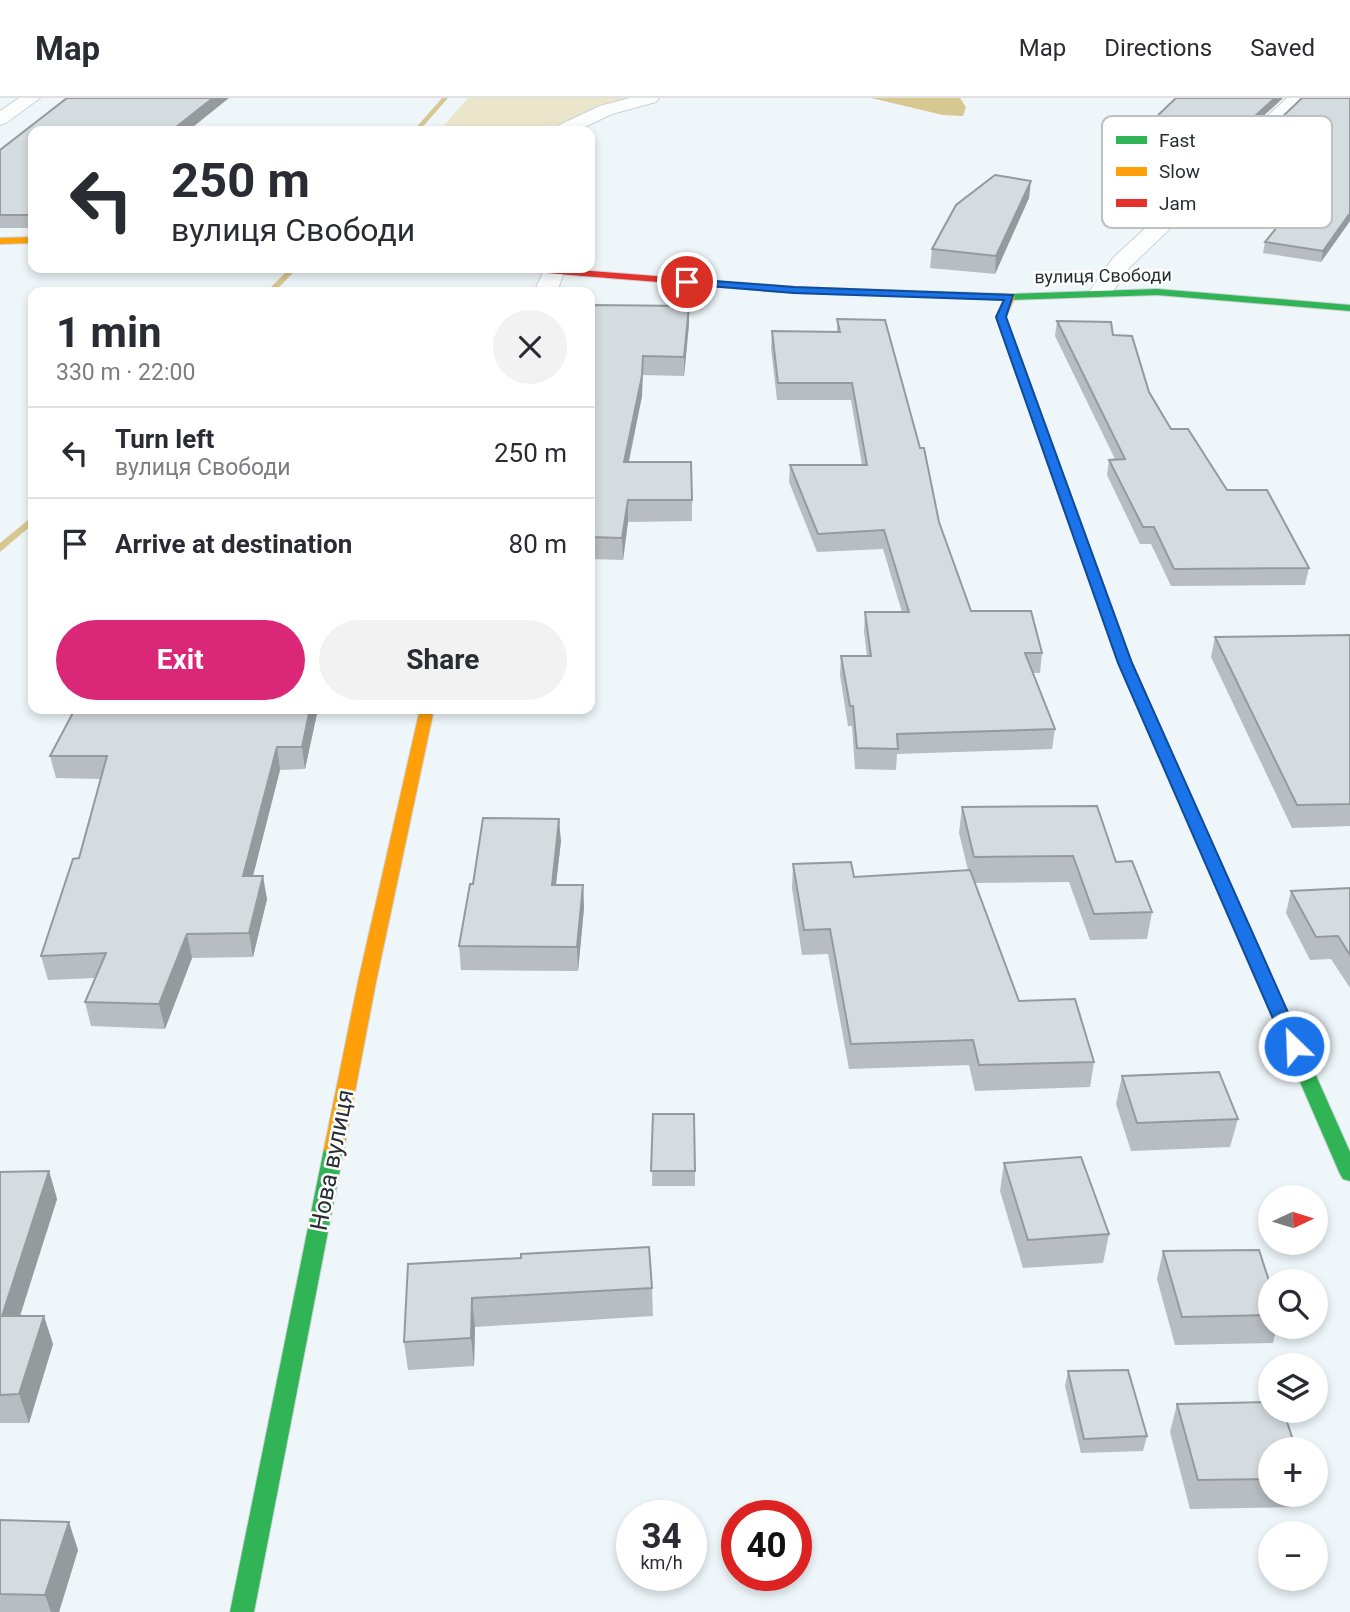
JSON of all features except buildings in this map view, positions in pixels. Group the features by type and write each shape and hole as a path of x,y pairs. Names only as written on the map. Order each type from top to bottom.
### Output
{"street":[{"path":"0,119 31,98"},
{"path":"572,126 606,110 650,98"},
{"path":"1278,116 1297,98"},
{"path":"1101,292 1121,263 1158,228"},
{"path":"0,241 28,240"},
{"name":"вулиця Свободи","path":"531,273 550,282 1010,297 1157,292 1350,308"},
{"path":"1010,297 1001,317 1125,663 1350,1174"},
{"name":"Нова вулиця","path":"243,1612 367,982 426,714"}],"shaded area":[{"path":"468,98 638,98 553,126 443,126"},
{"path":"871,98 960,98 966,107 963,116 943,115"}],"waterway":[{"path":"420,126 445,98"},
{"path":"275,287 289,273"},
{"path":"0,549 28,524"}],"traffic: fast":[{"path":"854,292 1010,297 1157,292 1350,308"},
{"path":"1204,842 1350,1174"},
{"path":"242,1612 334,1149"}],"traffic: slow":[{"path":"0,241 28,240"},
{"path":"1010,297 1001,317 1125,663 1204,842"},
{"path":"334,1149 367,982 426,714"}],"traffic: jam":[{"path":"583,273 795,290 854,292"}],"route":[{"path":"687,282 794,290 1010,297 1001,317 1125,663 1294,1046"}]}
